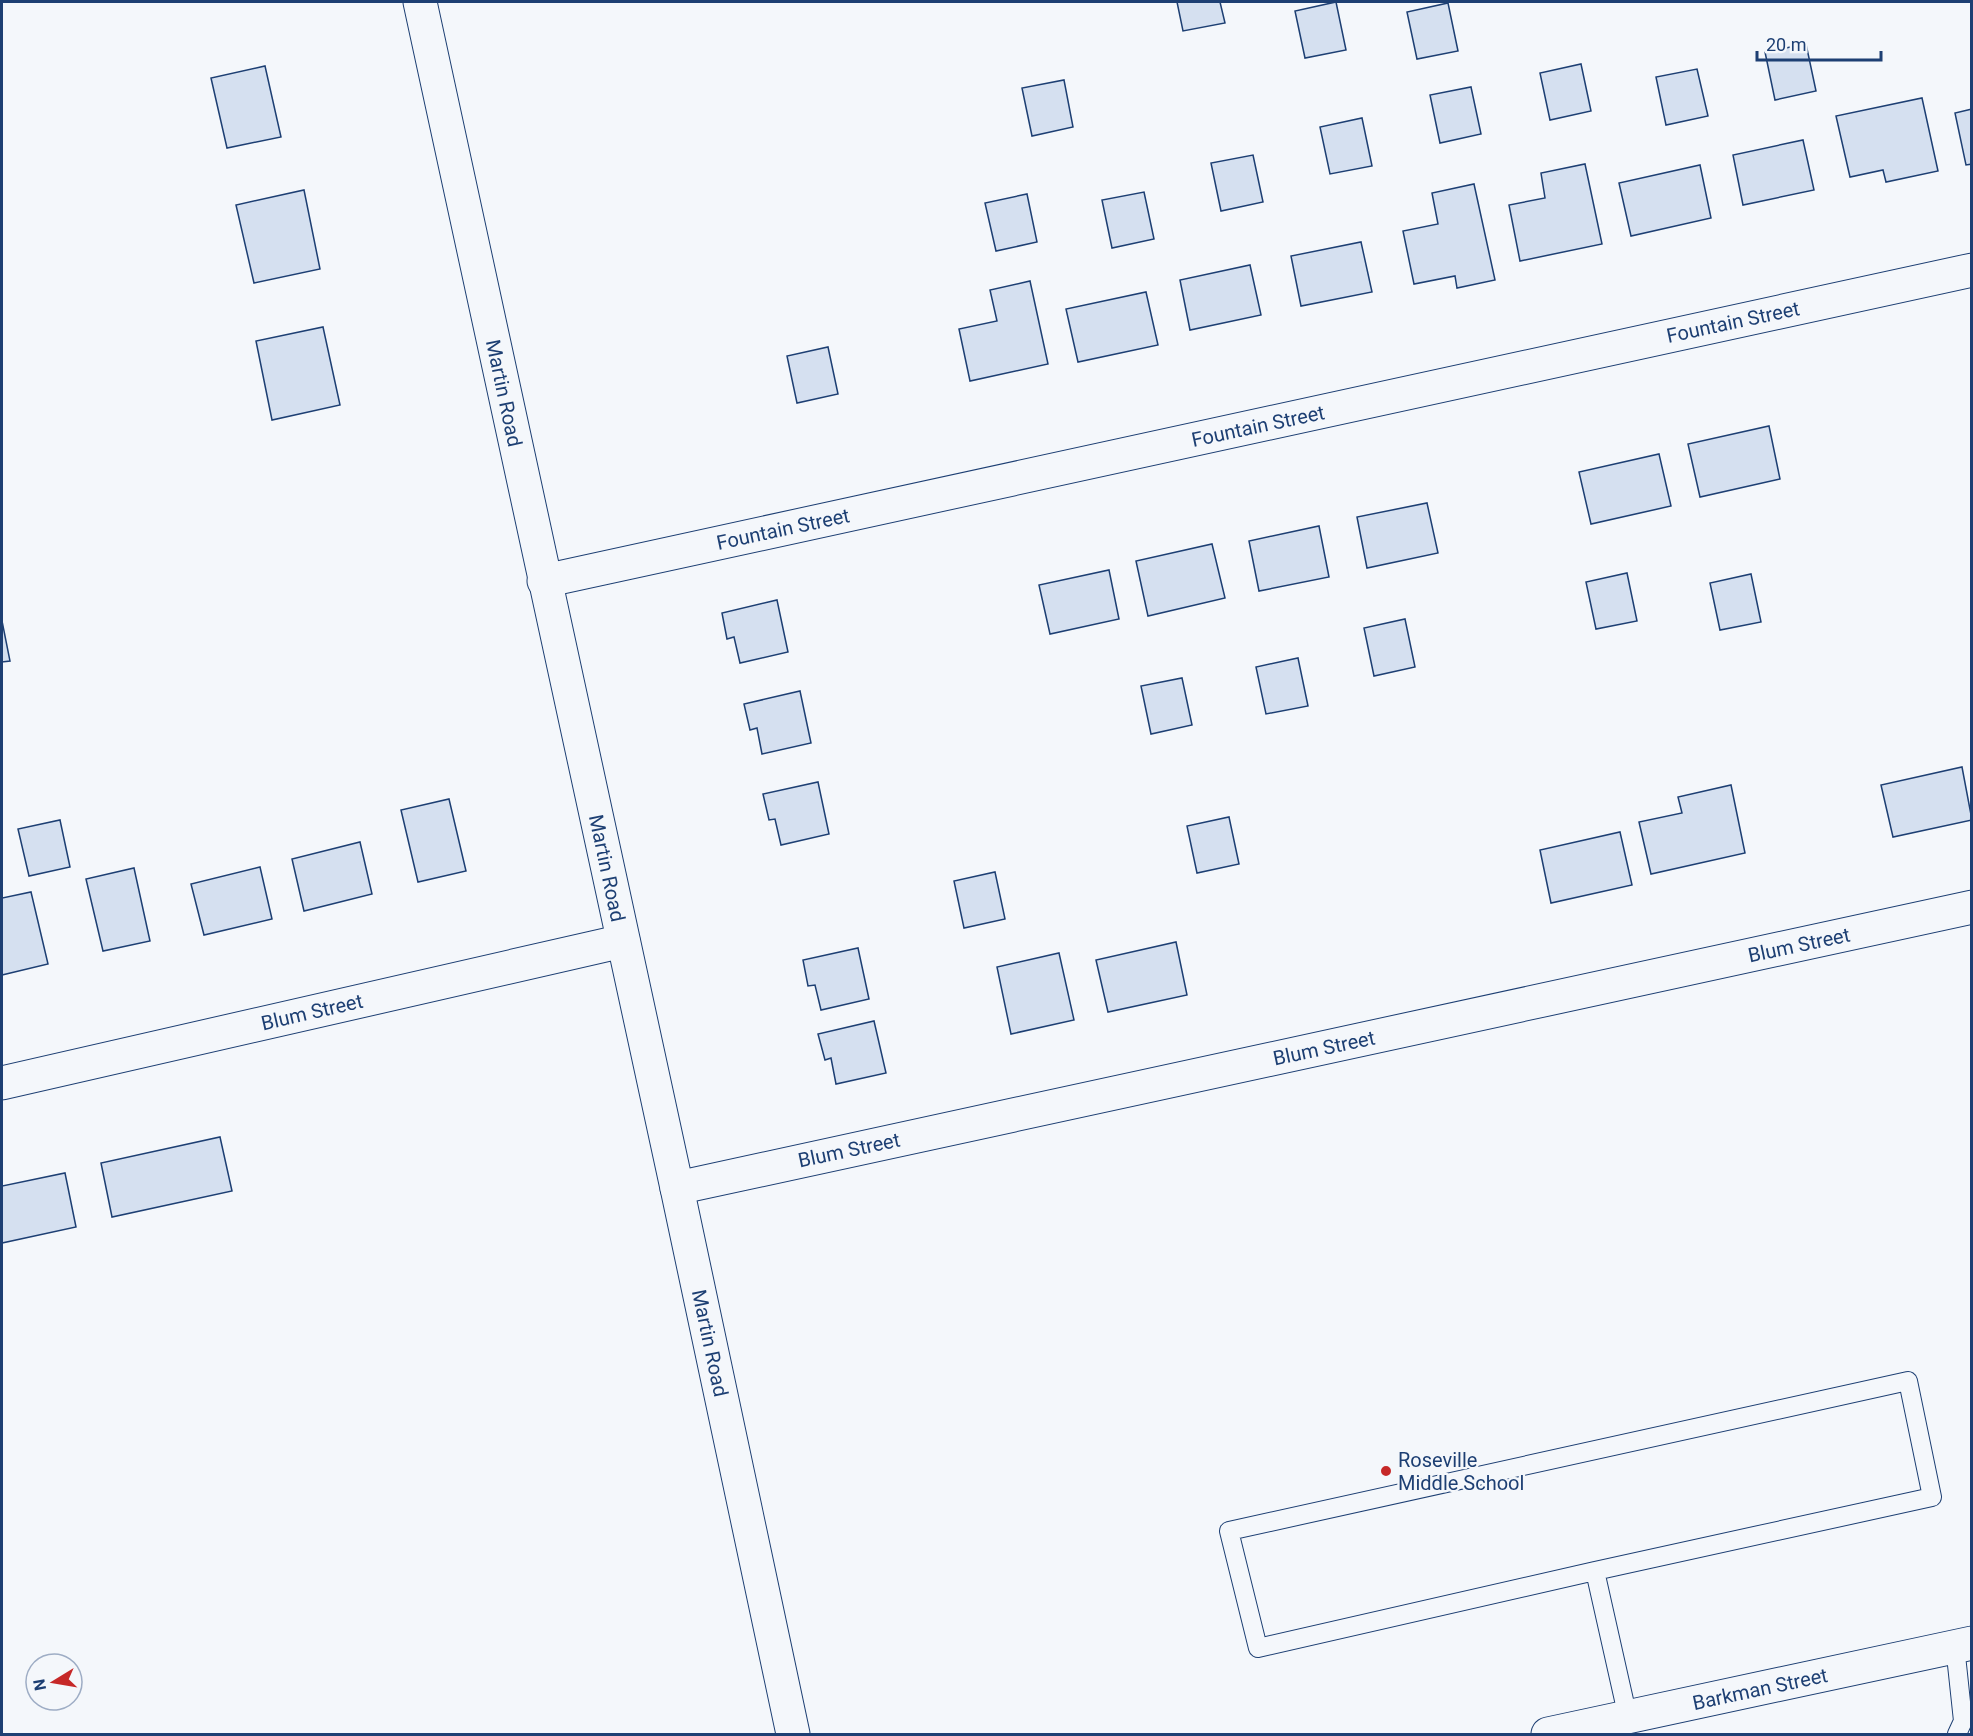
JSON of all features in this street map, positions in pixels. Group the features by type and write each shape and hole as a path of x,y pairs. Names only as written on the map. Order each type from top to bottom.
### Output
{"street":[{"name":"Martin Road","path":"420,2 793,1734"},
{"name":"Fountain Street","path":"544,581 1971,270"},
{"name":"Blum Street","path":"677,1188 1971,908"},
{"name":"Blum Street","path":"2,1083 623,941"},
{"name":"Barkman Street","path":"1548,1734 1963,1645"}],"lane":[{"path":"1908,1381 1932,1497 1595,1571 1258,1647 1229,1531 1908,1381"},
{"path":"1595,1571 1628,1718"},
{"path":"1958,1734 1963,1721 1963,1645"}],"building":[{"path":"1177,2 1220,2 1225,23 1183,31"},
{"path":"1336,2 1346,50 1305,58 1295,11"},
{"path":"1448,3 1458,51 1417,59 1407,12"},
{"path":"1806,44 1816,91 1775,100 1765,52"},
{"path":"1581,64 1591,111 1550,120 1540,73"},
{"path":"265,66 281,137 227,148 211,78"},
{"path":"1697,69 1708,116 1666,125 1656,77"},
{"path":"1064,80 1073,127 1032,136 1022,88"},
{"path":"1471,87 1481,134 1440,143 1430,95"},
{"path":"1922,98 1938,171 1886,182 1883,170 1850,177 1836,116"},
{"path":"1972,109 1972,164 1966,165 1955,113"},
{"path":"1362,118 1372,166 1330,174 1320,127"},
{"path":"1803,140 1814,190 1743,205 1733,155"},
{"path":"1253,155 1263,202 1221,211 1211,163"},
{"path":"1585,164 1602,244 1520,261 1509,205 1545,198 1541,173"},
{"path":"1700,165 1711,218 1631,236 1619,183"},
{"path":"1474,184 1495,280 1457,288 1455,276 1414,284 1403,231 1438,224 1432,193"},
{"path":"304,190 320,269 254,283 236,205"},
{"path":"1144,192 1154,239 1112,248 1102,200"},
{"path":"1027,194 1037,242 996,251 985,203"},
{"path":"1361,242 1372,292 1301,306 1291,256"},
{"path":"1250,265 1261,315 1190,330 1180,280"},
{"path":"1030,281 1048,364 970,381 959,329 997,321 990,290"},
{"path":"1146,292 1158,345 1078,362 1066,309"},
{"path":"323,327 340,405 272,420 256,341"},
{"path":"828,347 838,394 797,403 787,356"},
{"path":"1769,426 1780,479 1700,497 1688,444"},
{"path":"1659,454 1671,506 1591,524 1579,472"},
{"path":"1427,503 1438,553 1367,568 1357,517"},
{"path":"1319,526 1329,577 1259,591 1249,541"},
{"path":"1212,544 1225,598 1148,616 1136,561"},
{"path":"1109,570 1119,619 1050,634 1039,585"},
{"path":"1627,573 1637,621 1596,629 1586,582"},
{"path":"1751,574 1761,622 1720,630 1710,583"},
{"path":"777,600 788,652 740,663 734,637 727,639 722,613"},
{"path":"1405,619 1415,667 1374,676 1364,628"},
{"path":"2,621 10,661 2,662"},
{"path":"1298,658 1308,706 1266,714 1256,667"},
{"path":"1182,678 1192,725 1151,734 1141,686"},
{"path":"800,691 811,743 762,754 757,728 750,730 744,704"},
{"path":"1962,767 1972,820 1893,837 1881,785"},
{"path":"818,782 829,834 781,845 775,819 769,820 763,794"},
{"path":"1731,785 1745,853 1651,874 1639,822 1682,813 1678,797"},
{"path":"449,799 466,871 418,882 401,810"},
{"path":"1229,817 1239,864 1197,873 1187,826"},
{"path":"60,820 70,867 29,876 18,829"},
{"path":"1620,832 1632,885 1551,903 1540,850"},
{"path":"360,842 372,894 304,911 292,859"},
{"path":"260,867 272,919 204,935 191,884"},
{"path":"134,868 150,941 103,951 86,879"},
{"path":"995,872 1005,919 964,928 954,881"},
{"path":"31,892 48,964 2,975 2,898"},
{"path":"1176,942 1187,995 1108,1012 1096,960"},
{"path":"858,948 869,999 821,1010 815,985 808,986 803,960"},
{"path":"1059,953 1074,1020 1011,1034 997,967"},
{"path":"874,1021 886,1073 836,1084 831,1058 825,1060 818,1034"},
{"path":"220,1137 232,1191 112,1217 101,1163"},
{"path":"65,1173 76,1227 2,1243 2,1186"}],"place":[{"name":"Roseville Middle School","path":"1386,1471"}]}
